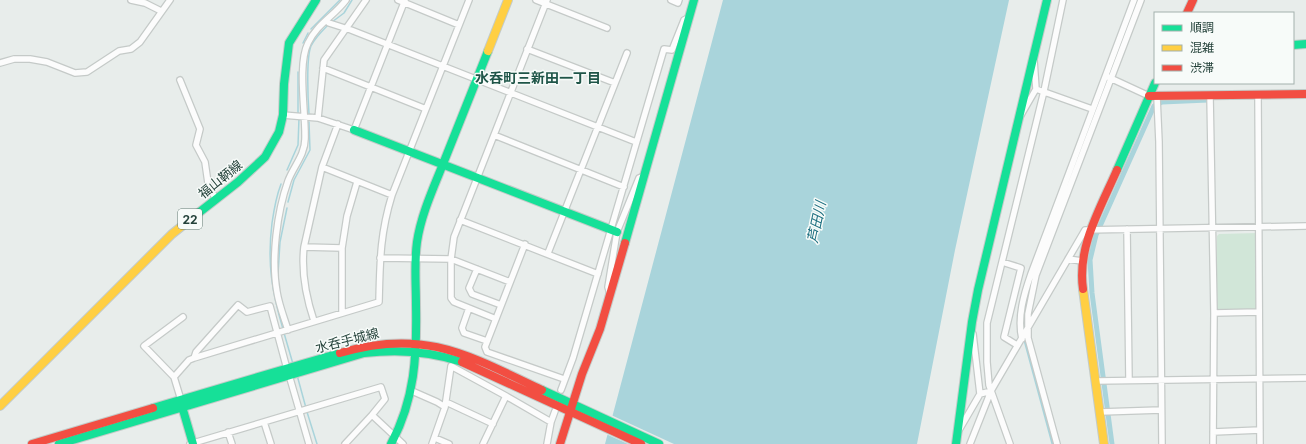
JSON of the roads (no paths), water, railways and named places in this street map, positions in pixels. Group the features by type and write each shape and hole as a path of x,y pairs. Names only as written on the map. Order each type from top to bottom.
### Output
{"street":[{"path":"131,0 145,3 162,11"},
{"path":"0,62 14,59 30,59 47,62 75,73 87,72 119,50 136,46 149,32 170,0"},
{"name":"福山鞆線","path":"0,406 172,234 215,198 238,182 265,157 279,132 283,115 284,84 289,43 316,0"},
{"path":"310,444 304,409 283,331 277,292 275,247 283,199 288,180 303,151 306,140 300,116 304,59 307,44 313,33 339,10 346,0"},
{"path":"318,118 324,60 366,0"},
{"path":"398,0 404,1 459,25"},
{"path":"174,377 189,360 194,358 379,302 380,258 384,221 392,195 469,0"},
{"path":"393,441 404,420 412,392 415,346 415,259 417,240 424,214 508,0"},
{"path":"536,0 546,2 608,28"},
{"path":"671,0 678,3 679,0"},
{"path":"560,444 571,407 610,295 694,0"},
{"path":"956,444 972,322 1047,0"},
{"path":"1010,444 991,391 987,362 987,323 1044,91 1063,0"},
{"path":"1057,444 1030,350 1027,328 1029,305 1036,275 1108,77 1134,0"},
{"path":"1022,337 1020,320 1024,297 1092,109 1108,77 1141,0"},
{"path":"1187,12 1193,0"},
{"path":"354,130 404,1"},
{"path":"496,319 454,302 451,298 451,259 454,237 546,2"},
{"path":"610,295 608,287 614,231 636,142 664,49 672,50 684,20 690,16"},
{"path":"329,23 387,44 636,142"},
{"path":"1294,45 1306,44"},
{"path":"527,49 615,84"},
{"path":"548,253 627,53"},
{"path":"1019,118 1036,89 1035,63 1033,58"},
{"path":"323,68 426,109"},
{"path":"1108,77 1153,96 1306,94"},
{"path":"180,80 200,129 196,145 205,162 208,183 215,198"},
{"path":"1104,444 1082,280 1082,261 1090,229 1153,96 1155,84"},
{"path":"1036,89 1092,109"},
{"path":"1258,95 1260,444"},
{"path":"1153,96 1160,142 1162,444"},
{"path":"1210,96 1214,313 1213,444"},
{"path":"283,115 318,118 338,124 443,164 564,213 614,231"},
{"path":"314,322 305,291 302,259 322,167 338,124"},
{"path":"494,135 624,187"},
{"path":"322,167 392,195"},
{"path":"561,390 573,358 598,274 614,231 639,178 645,176"},
{"path":"342,313 342,248 347,216 357,182"},
{"path":"460,220 525,244 598,274"},
{"path":"970,444 991,391 1086,230 1160,228 1212,229 1306,226"},
{"path":"1127,229 1129,380"},
{"path":"525,244 485,347 487,352 564,379"},
{"path":"304,247 342,248"},
{"path":"380,258 451,259 510,282"},
{"path":"1068,259 1082,261"},
{"path":"1002,262 1021,268 1004,337 1017,345"},
{"path":"477,269 469,288 472,294 501,305"},
{"path":"194,358 196,352 238,305 247,312 270,306 283,331"},
{"path":"469,308 462,328 464,333 487,341"},
{"path":"1214,313 1259,312"},
{"path":"183,317 144,346 174,377 192,444 381,387 385,399 345,444"},
{"path":"957,434 980,394 972,322"},
{"name":"水呑手城線","path":"32,444 182,404 293,371 364,353 415,346 439,346 468,355 571,407 659,444"},
{"path":"432,444 446,404 451,366 551,422"},
{"path":"1096,381 1306,378"},
{"path":"980,394 991,391"},
{"path":"412,392 446,404 493,424"},
{"path":"483,444 506,396"},
{"name":"水呑手城線","path":"59,444 74,442 182,404"},
{"path":"1100,412 1161,410"},
{"path":"547,444 551,422 555,411"},
{"name":"水呑手城線","path":"582,412 641,444"},
{"path":"372,415 393,441 403,444"},
{"path":"264,422 271,444"},
{"path":"1213,432 1260,430"},
{"path":"228,432 232,444"},
{"path":"435,438 449,444"}],"water":[{"name":"芦田川","path":"723,0 1009,0 955,250 917,444 605,444"}],"waterway":[{"path":"311,29 340,0"},
{"path":"332,22 344,13 352,0"},
{"path":"309,114 309,52 314,40 327,26"},
{"path":"303,43 308,33"},
{"path":"298,72 298,114"},
{"path":"1112,444 1092,293 1090,260 1096,235 1154,106 1162,102 1208,100"},
{"path":"287,170 298,145 299,118"},
{"path":"288,202 294,180 310,150 309,122"},
{"path":"281,184 276,198 272,223 270,264 273,290 283,329"},
{"path":"278,274 280,242 287,208"},
{"path":"1028,293 1023,319 1024,333 1054,444"},
{"path":"284,333 293,364"},
{"path":"297,375 306,408"},
{"path":"307,412 317,444"}],"district":[{"name":"水呑町三新田一丁目","path":"538,77"}]}
